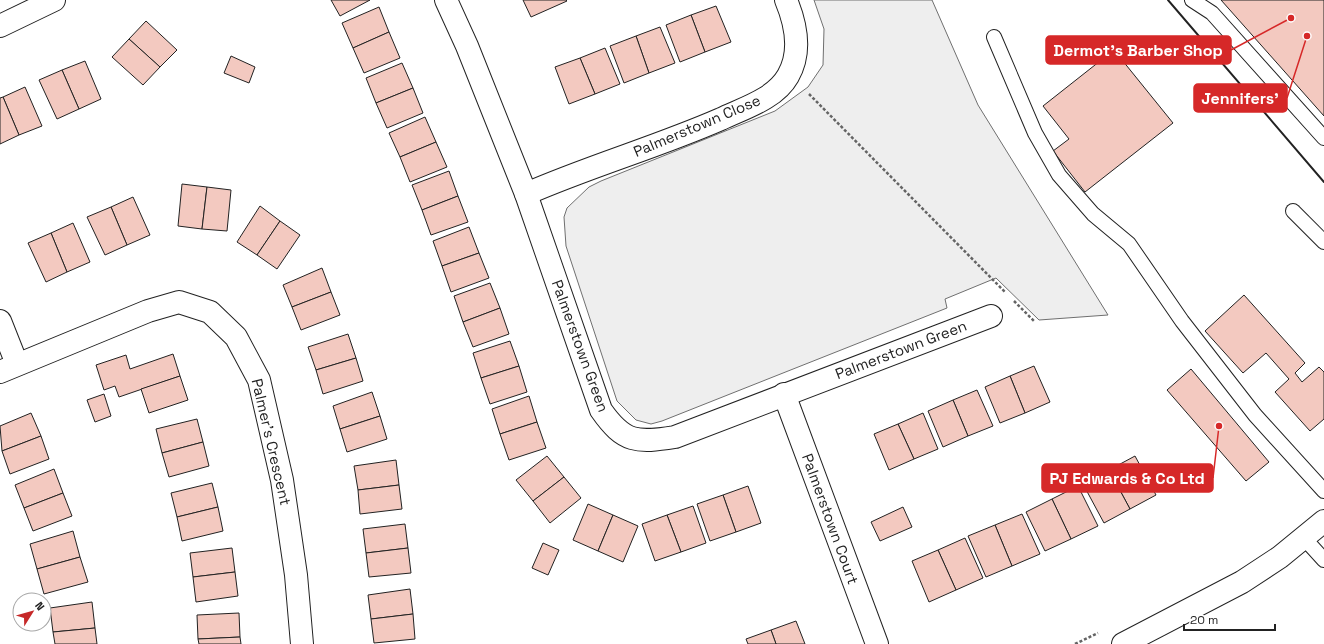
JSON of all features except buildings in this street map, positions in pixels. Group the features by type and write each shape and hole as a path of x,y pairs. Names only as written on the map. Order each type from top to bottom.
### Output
{"street":[{"path":"0,26 54,0"},
{"name":"Palmerstown Green","path":"446,0 467,46 526,194 601,410 612,426 623,435 636,440 653,440 675,437 991,316"},
{"name":"Palmerstown Close","path":"526,194 680,137 760,101 775,91 788,77 793,65 796,50 794,17 786,0"},
{"name":"Palmer's Crescent","path":"9,368 148,311 179,302 210,312 236,337 259,380 282,480 296,574 302,644"},
{"path":"0,321 9,368"},
{"name":"Palmerstown Court","path":"784,394 876,644"},
{"path":"1131,643 1242,582 1280,557 1324,521"}],"lane":[{"path":"1192,0 1212,14 1324,138"},
{"path":"994,37 1035,133 1059,175 1093,214 1129,244 1182,321 1255,415 1324,491"},
{"path":"1293,211 1324,242"},
{"path":"1304,538 1324,560"}],"path":[{"path":"807,92 1006,293"},
{"path":"1012,298 1034,321"}],"shaded area":[{"path":"814,0 932,0 978,105 1108,315 1039,320 996,278 945,299 947,308 662,421 651,424 636,420 617,401 566,246 564,217 567,208 589,187 775,111 808,87 823,65 824,29"}],"wall":[{"path":"1168,0 1324,182"}],"place":[{"name":"Dermot's Barber Shop","path":"1291,18"},
{"name":"Jennifers'","path":"1307,36"},
{"name":"PJ Edwards & Co Ltd","path":"1219,426"}]}
